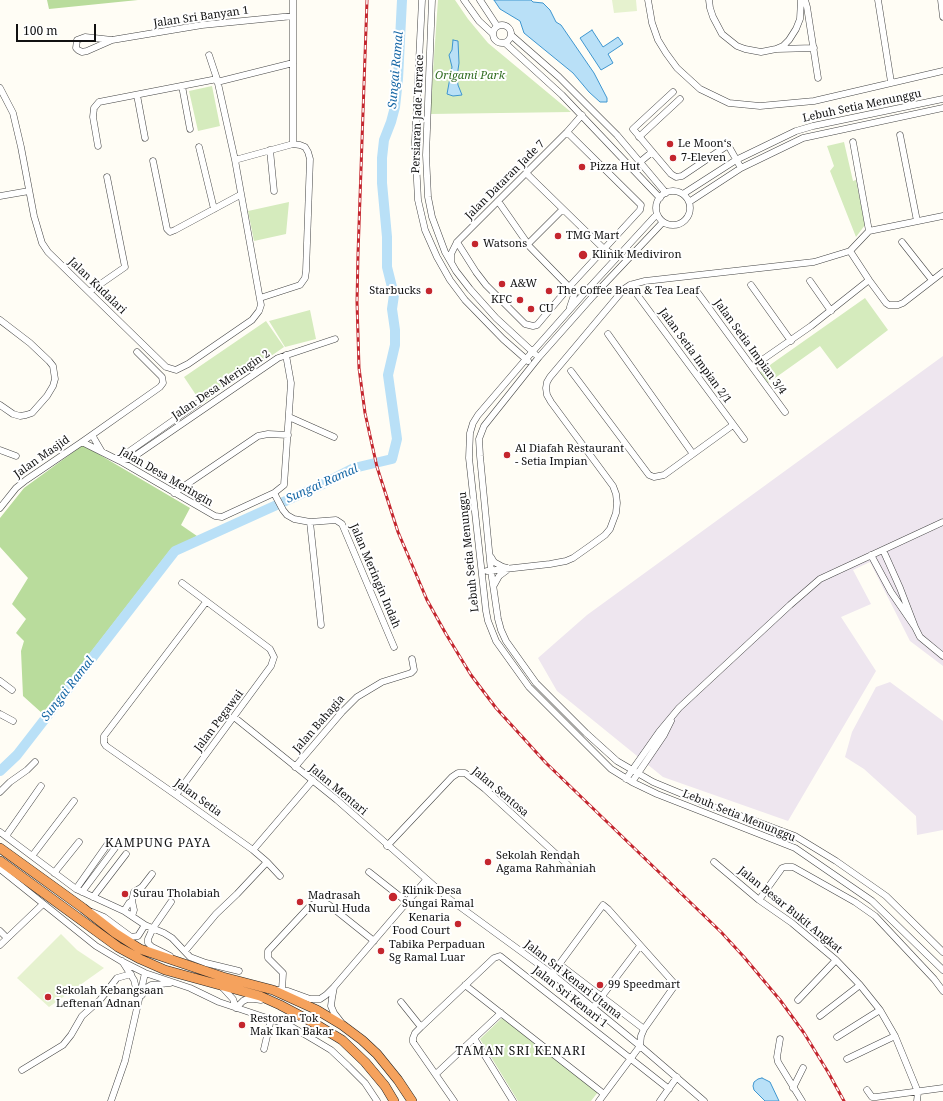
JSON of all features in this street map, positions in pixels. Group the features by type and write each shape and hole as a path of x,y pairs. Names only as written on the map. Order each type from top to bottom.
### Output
{"highway":[{"path":"0,848 84,908 115,933 140,949 223,977 277,990 317,1010 342,1025 362,1040 377,1054 398,1080 412,1101"},
{"path":"0,860 118,947 165,970 260,996 314,1023 342,1040 365,1062 385,1086 394,1101"}],"street":[{"path":"293,0 293,144"},
{"name":"Persiaran Jade Terrace","path":"422,0 415,142 418,200 425,230 437,257 450,280 465,300 503,339 532,365"},
{"name":"Persiaran Jade Terrace","path":"432,0 426,155 428,197 432,217 440,239 451,261 470,290 484,306 539,357"},
{"path":"464,0 480,21 492,33 494,40 501,44 505,43 510,39 511,35"},
{"path":"480,0 497,26"},
{"path":"648,0 652,24 658,40 677,68 700,89 729,103 760,106 814,101 943,71"},
{"path":"710,0 710,8 715,22 722,34 744,49 761,52 776,49 814,48"},
{"path":"776,49 783,46 796,29 800,19 801,0"},
{"path":"805,0 818,78"},
{"path":"878,0 891,82"},
{"path":"941,0 943,17"},
{"name":"Jalan Sri Banyan 1","path":"112,40 90,37 80,38 77,40 76,48 82,52 112,40 202,25 293,16"},
{"path":"492,33 497,26 507,26 511,35 559,77 616,135 666,193"},
{"path":"505,43 562,94 660,198"},
{"path":"210,55 235,160 240,195 260,298 300,285 305,278 306,272 310,159 308,152 305,147 293,144 235,160"},
{"path":"98,146 93,117 94,108 99,102 182,86 217,81 293,63"},
{"path":"182,86 190,129"},
{"name":"Jalan Kudalari","path":"0,88 13,113 18,130 38,232 48,252 166,367 176,370 188,364 252,320 259,311 260,298"},
{"path":"673,92 632,129 671,174 682,176 728,145 741,168"},
{"path":"137,95 145,138"},
{"name":"Lebuh Setia Menunggu","path":"683,194 736,160 796,131 943,98"},
{"path":"639,137 680,99"},
{"name":"Lebuh Setia Menunggu","path":"689,202 741,168 803,138 943,108"},
{"name":"Jalan Dataran Jade 7","path":"457,242 567,132 582,115"},
{"path":"457,242 486,285 525,324 533,326 537,325 570,286 638,214 641,205 567,132"},
{"path":"608,142 616,135"},
{"path":"900,135 917,221"},
{"path":"853,142 869,231"},
{"path":"199,147 214,210"},
{"path":"270,150 274,191"},
{"path":"640,162 652,152"},
{"path":"153,161 167,229 170,232 240,195"},
{"path":"526,173 604,249 617,257"},
{"path":"89,292 125,267 107,177"},
{"path":"0,196 29,191"},
{"path":"674,191 683,194 689,202 690,212 683,222 676,225 663,222 657,214 657,203 660,198 666,193 674,191"},
{"path":"498,201 528,244 574,291 574,296 565,315"},
{"path":"528,244 563,209"},
{"path":"532,352 657,214"},
{"path":"482,572 550,564 572,558 605,535 614,522 617,503 613,486 551,402 547,395 546,388 550,377 620,294 630,285 645,281 814,262 850,251 869,231 943,216"},
{"path":"539,357 594,295 663,222"},
{"path":"440,239 449,244 457,242"},
{"path":"451,261 451,254 457,242"},
{"path":"902,242 932,280"},
{"path":"850,251 886,303 894,306 903,303 943,272"},
{"path":"752,367 791,341 869,280"},
{"path":"810,281 831,311"},
{"name":"Jalan Setia Impian 2/1","path":"630,285 744,439"},
{"path":"751,285 791,341"},
{"name":"Jalan Setia Impian 3/4","path":"698,293 785,412"},
{"path":"0,320 30,343 49,361 53,366 55,379 47,396 32,413 20,416 13,414 0,405"},
{"path":"608,334 693,454"},
{"name":"Jalan Desa Meringin 2","path":"122,460 132,458 270,363 286,355 335,338"},
{"name":"Jalan Masjid","path":"0,508 21,483 160,387 163,383 162,377 137,352"},
{"name":"Lebuh Setia Menunggu","path":"532,352 478,416 470,433 469,458 486,611 488,621 496,641 529,687 611,769 629,781 657,794 795,848 872,901 943,970"},
{"path":"174,493 258,436 268,434 288,435 290,383 286,355"},
{"name":"Lebuh Setia Menunggu","path":"539,357 484,426 479,439 493,586 498,619 506,641 536,683 617,761 653,782 711,806 795,836 836,861 886,896 943,952"},
{"path":"571,371 649,475 654,477 664,475 733,425"},
{"name":"Jalan Desa Meringin 2","path":"122,460 127,453 198,403"},
{"path":"289,417 334,438"},
{"name":"Jalan Desa Meringin","path":"92,435 102,452"},
{"name":"Jalan Desa Meringin","path":"82,442 122,460 174,493 220,518 274,492 284,485 288,435"},
{"path":"0,450 16,456"},
{"name":"Jalan Meringin Indah","path":"274,492 287,515 294,519 310,522 336,520 342,524 394,647"},
{"path":"310,522 321,625"},
{"path":"629,781 659,732 680,708 722,667 820,579 943,522"},
{"path":"883,550 920,637 943,656"},
{"path":"871,555 891,592 915,627"},
{"path":"490,556 494,562 511,569"},
{"path":"493,586 498,576 511,569"},
{"path":"182,583 206,602"},
{"name":"Jalan Pegawai","path":"176,795 271,666 274,658 270,649 206,602"},
{"name":"Jalan Setia","path":"206,602 104,736 103,740 106,746 253,850 280,876"},
{"name":"Jalan Bahagia","path":"295,767 342,712 357,697 382,682 411,673 414,670 412,659"},
{"path":"0,681 12,690"},
{"path":"0,714 13,721"},
{"path":"635,772 647,761 664,735 673,716"},
{"name":"Jalan Mentari","path":"234,717 312,780 426,880"},
{"path":"647,761 645,768 646,774 653,782"},
{"path":"0,792 35,762"},
{"name":"Jalan Sentosa","path":"388,846 452,777 458,773 465,773 485,789 568,865"},
{"path":"253,850 312,780"},
{"path":"6,836 41,786"},
{"path":"32,856 74,801"},
{"path":"0,832 79,890 124,911 145,925 172,938 190,956 206,963 239,971"},
{"path":"54,873 79,842"},
{"path":"79,890 107,845"},
{"path":"79,890 115,848"},
{"path":"93,897 126,854"},
{"path":"185,951 216,914 267,862"},
{"name":"Jalan Besar Bukit Angkat","path":"714,862 759,900 792,923 836,960 860,985 880,1010 895,1036 918,1092 917,1101"},
{"path":"759,900 782,868 789,866 793,867 855,902 875,916 934,979 943,991"},
{"path":"0,869 96,946 121,961 145,973 195,990 236,1008 270,1019 304,1034 331,1050 364,1083 377,1101"},
{"path":"369,872 407,902"},
{"path":"132,916 134,910 132,901 134,892 142,887 152,874"},
{"path":"374,941 330,905 323,902 310,906 268,951 268,958 270,961 283,973 277,990 300,995 310,999 320,998 326,995 374,941 426,880"},
{"name":"Jalan Sri Kenari Utama","path":"426,880 448,898 552,974 704,1101"},
{"path":"124,911 128,903 132,901"},
{"path":"171,902 153,928 148,939 148,943 152,947 183,964"},
{"path":"0,945 43,904"},
{"path":"552,974 603,905 608,908 673,982 673,988 644,1029 641,1036 640,1046 599,1101"},
{"path":"84,908 104,917 131,937 138,936 145,925"},
{"path":"0,931 7,938"},
{"path":"593,1008 640,946"},
{"name":"Jalan Sri Kenari 1","path":"465,985 494,958 500,956 631,1058 668,1089"},
{"path":"798,1000 836,960"},
{"path":"121,961 131,974 139,1000"},
{"path":"559,964 644,1029"},
{"path":"111,1101 125,1061 145,973"},
{"path":"22,1070 47,1056 62,1045 72,1035 82,1016 100,1000 117,978 131,974"},
{"path":"139,1000 146,988 157,984 172,982"},
{"path":"220,985 233,998 236,1008"},
{"path":"454,1101 413,1042 415,1033 465,985 604,1094"},
{"path":"820,1016 860,985"},
{"path":"334,987 331,1006 342,1025"},
{"path":"236,1008 243,1001 254,999 280,1005"},
{"path":"401,1002 421,1027"},
{"path":"837,1037 880,1010"},
{"path":"436,1074 501,1013"},
{"path":"264,1050 270,1019"},
{"path":"847,1060 895,1036"},
{"path":"474,1038 513,1101"},
{"path":"780,1039 777,1057 778,1062 802,1101"},
{"path":"794,1088 803,1068"},
{"path":"660,1101 677,1077"},
{"path":"867,1090 872,1097 876,1097 943,1088"}],"shaded area":[{"path":"943,356 943,666 910,641 870,562 853,570 871,604 841,617 876,671 788,821 663,777 557,691 538,658 587,615"},
{"path":"890,682 943,721 943,830 917,835 916,816 864,769 845,757 852,732 876,687"}],"green space":[{"path":"47,0 138,0 49,9"},
{"name":"Origami Park","path":"438,0 455,0 468,19 488,43 571,112 430,114"},
{"path":"612,0 636,0 637,11 614,13"},
{"path":"212,86 220,126 198,131 189,91"},
{"path":"844,142 853,181 856,180 865,225 856,237 830,171 834,166 827,146"},
{"path":"289,202 286,234 254,241 248,211"},
{"path":"865,298 888,330 837,369 820,346 768,383 760,372"},
{"path":"310,310 316,339 285,347 269,321"},
{"path":"266,321 284,347 202,404 184,377"},
{"path":"83,445 190,508 181,525 197,536 170,550 43,714 23,696 21,651 24,641 16,633 26,619 12,604 28,578 0,547 0,518 24,488"},
{"path":"61,934 77,950 104,968 49,1007 17,978"},
{"path":"503,1017 598,1092 591,1101 518,1101 480,1039"}],"water":[{"path":"494,0 531,0 533,2 543,3 550,10 556,22 561,25 594,73 607,98 607,102 600,102 589,92 573,73 524,33 520,21 500,9"},
{"path":"592,30 603,47 618,37 623,44 608,54 613,63 601,70 580,38"},
{"path":"453,40 458,41 459,63 457,77 462,95 453,96 447,94 452,67 449,55 452,50"},
{"path":"762,1078 770,1082 779,1101 765,1101 754,1090 754,1082"}],"waterway":[{"name":"Sungai Ramal","path":"0,771 17,755 175,551 323,484 354,468 392,459 397,439 388,375 395,345 395,330 392,309 394,295 387,267 387,237 382,183 382,158 384,140 395,107 402,0"}],"railway":[{"path":"367,0 358,254 357,302 359,368 365,413 377,467 398,532 427,600 471,675 496,708 546,763 721,932 744,957 780,1000 804,1033 844,1101"}],"place":[{"name":"Le Moon‘s","path":"670,144"},
{"name":"7-Eleven","path":"673,158"},
{"name":"Pizza Hut","path":"582,167"},
{"name":"TMG Mart","path":"558,236"},
{"name":"Watsons","path":"475,244"},
{"name":"Klinik Mediviron","path":"583,255"},
{"name":"A&W","path":"502,284"},
{"name":"Starbucks","path":"429,291"},
{"name":"The Coffee Bean & Tea Leaf","path":"549,291"},
{"name":"KFC","path":"520,300"},
{"name":"CU","path":"531,309"},
{"name":"Al Diafah Restaurant - Setia Impian","path":"507,455"},
{"name":"Sekolah Rendah Agama Rahmaniah","path":"488,862"},
{"name":"Surau Tholabiah","path":"125,894"},
{"name":"Klinik Desa Sungai Ramal","path":"393,897"},
{"name":"Madrasah Nurul Huda","path":"300,902"},
{"name":"Kenaria Food Court","path":"458,924"},
{"name":"Tabika Perpaduan Sg Ramal Luar","path":"381,951"},
{"name":"99 Speedmart","path":"600,985"},
{"name":"Sekolah Kebangsaan Leftenan Adnan","path":"48,997"},
{"name":"Restoran Tok Mak Ikan Bakar","path":"242,1025"}],"district":[{"name":"KAMPUNG PAYA","path":"158,844"},
{"name":"TAMAN SRI KENARI","path":"521,1052"}]}
